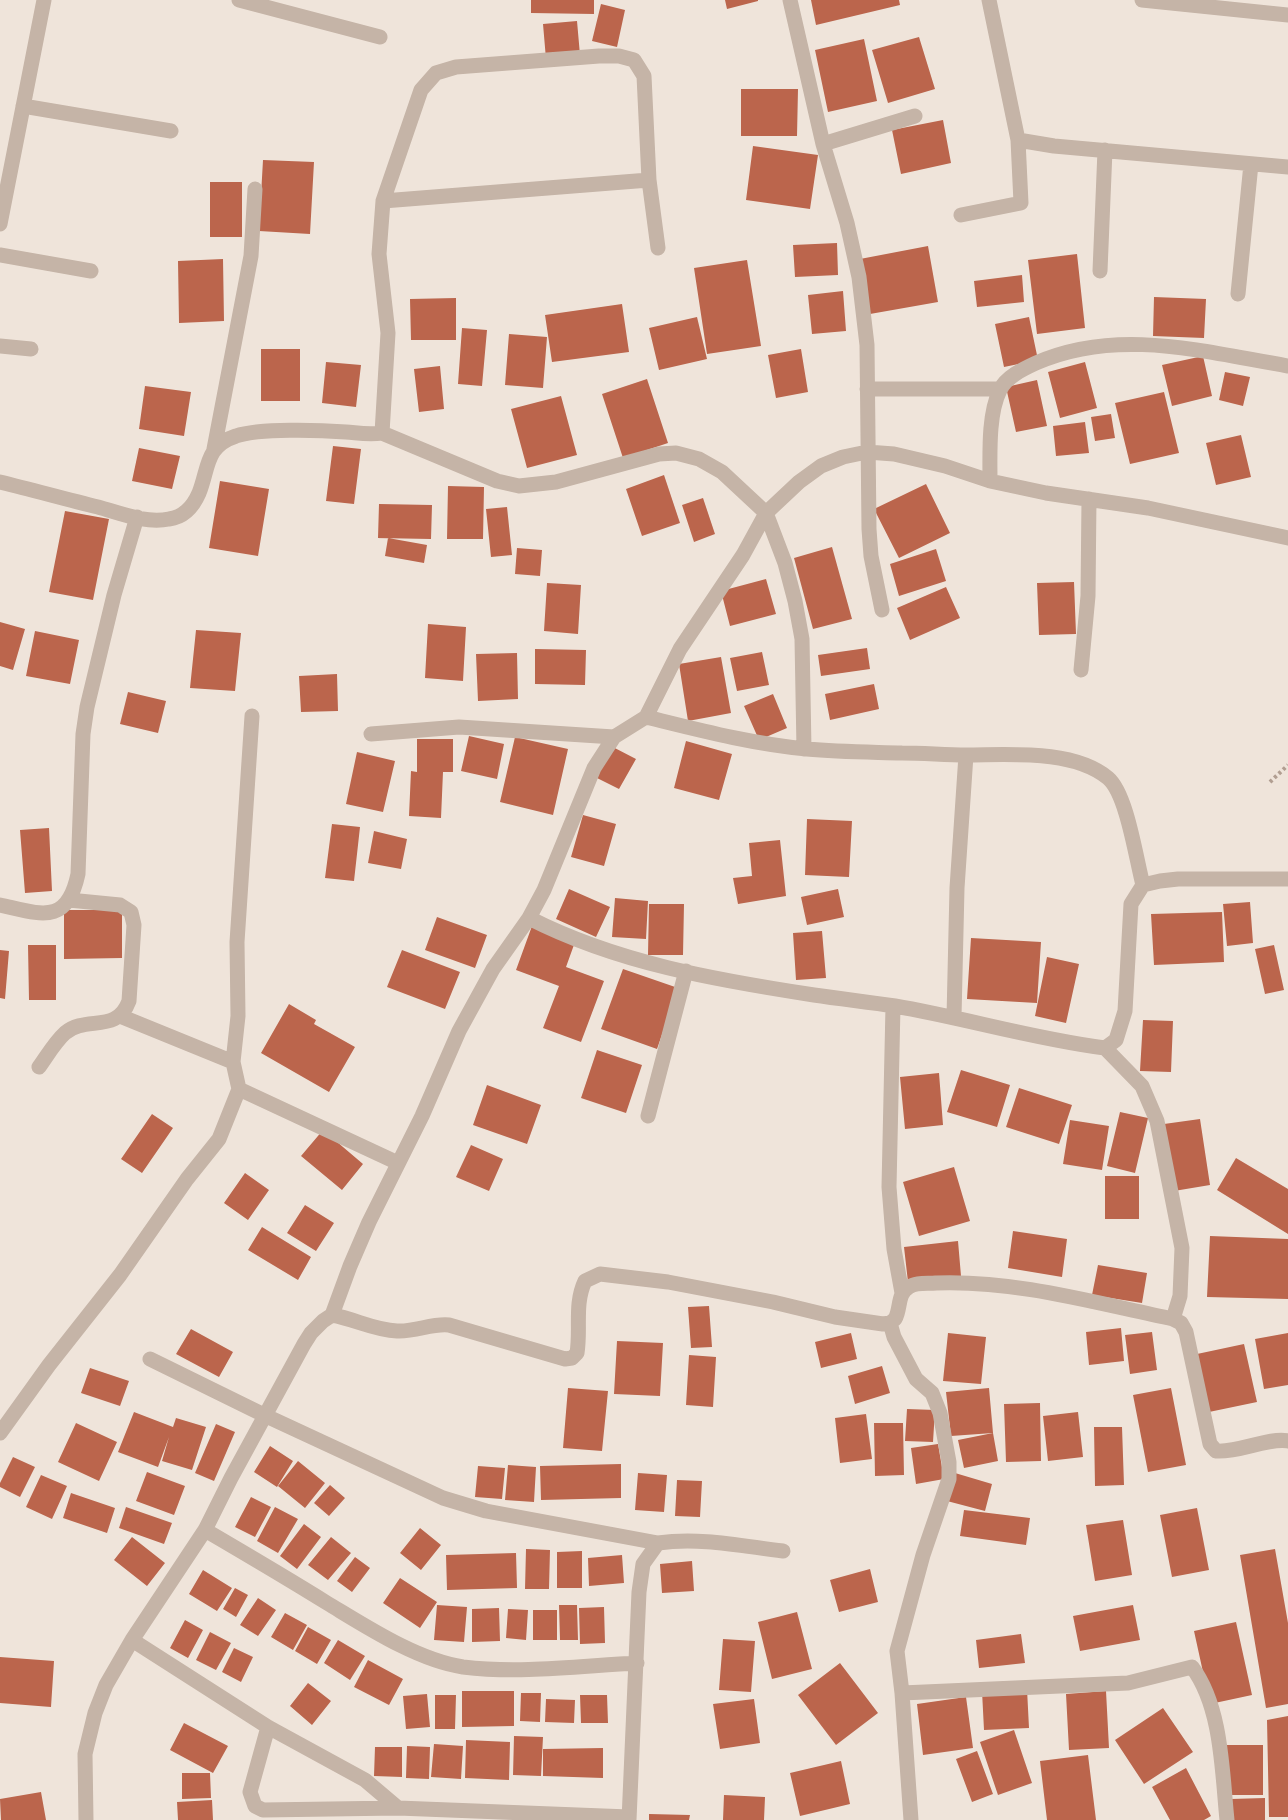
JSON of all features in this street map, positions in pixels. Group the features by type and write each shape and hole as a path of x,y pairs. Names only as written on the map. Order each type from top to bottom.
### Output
{"street":[{"path":"0,224 44,0"},
{"path":"239,0 380,37"},
{"path":"790,0 823,144 847,223 859,277 867,345 868,529 882,610"},
{"path":"961,215 1021,203 1018,140 989,0"},
{"path":"1142,0 1288,15"},
{"path":"382,433 388,333 379,254 383,201 421,90 436,73 456,67 599,56 619,56 634,60 644,76 649,180 658,248"},
{"path":"23,106 171,131"},
{"path":"823,144 915,116"},
{"path":"1018,140 1054,146 1288,167"},
{"path":"1100,272 1106,150"},
{"path":"1238,294 1251,164"},
{"path":"383,201 649,180"},
{"path":"0,482 137,517 161,520 171,519 185,513 192,506 199,493 208,460 214,450 251,256 255,189"},
{"path":"0,255 90,271"},
{"path":"990,481 991,429 1000,389 1019,371 1047,358 1114,344 1160,344 1288,366"},
{"path":"0,346 31,349"},
{"path":"867,388 1000,389"},
{"path":"214,450 230,439 251,433 326,431 367,435 382,433 497,481 519,486 556,482 659,454 676,453 699,459 722,472 766,513 785,563 802,639 804,749"},
{"path":"86,1820 85,1754 89,1734 106,1685 132,1640 205,1530 264,1415 311,1333 332,1315 350,1266 474,1000 492,969 529,918 544,890 594,768 614,737 646,717 680,649 743,555 766,513 799,482 821,466 843,457 867,452 912,457 990,481 1046,493 1195,517 1242,530 1288,538"},
{"path":"1081,670 1088,596 1089,499"},
{"path":"0,905 51,913 62,908 74,889 78,874 83,734 87,707 114,596 137,517"},
{"path":"0,1433 120,1275 187,1179 219,1139 239,1089 233,1062 238,1016 237,942 252,716"},
{"path":"646,717 745,740 804,749 849,752 999,754 1053,758 1084,764 1109,779 1118,791 1124,806 1143,885"},
{"path":"370,734 459,727 614,737"},
{"path":"954,1017 957,888 966,755"},
{"path":"1105,1048 1116,1040 1125,1011 1131,904 1143,885 1178,879 1288,879"},
{"path":"39,1067 65,1033 80,1025 94,1025 120,1016 129,1001 134,925 131,912 120,905 69,900"},
{"path":"529,918 600,949 686,971 813,995 954,1017 1056,1041 1105,1048 1142,1086 1157,1121 1182,1248 1180,1296 1173,1319"},
{"path":"648,1116 686,971"},
{"path":"332,1315 373,1328 392,1331 412,1331 449,1325 565,1359 572,1358 577,1353 578,1345 580,1289 585,1281 600,1274 668,1282 858,1321 890,1323 897,1316 902,1293 894,1249 889,1187 892,1006"},
{"path":"120,1016 233,1062"},
{"path":"239,1089 398,1163"},
{"path":"902,1293 914,1284 948,1283 1049,1292 1173,1319 1181,1323 1186,1332 1206,1430 1210,1444 1216,1451 1226,1452 1288,1441"},
{"path":"890,1323 894,1337 916,1379 932,1393 940,1413 949,1462 949,1479 923,1555 897,1651 911,1820"},
{"path":"150,1359 443,1498 486,1511 658,1543 696,1540 783,1551"},
{"path":"205,1530 354,1619 410,1649 437,1660 461,1666 505,1670 637,1663"},
{"path":"268,1727 249,1792 255,1806 263,1810 398,1808 629,1818 640,1577 643,1564 658,1543"},
{"path":"132,1640 268,1727 365,1780 398,1808"},
{"path":"902,1693 1117,1684 1192,1667 1199,1677 1215,1719 1227,1820"}],"path":[{"path":"1270,782 1288,765"}],"building":[{"path":"531,0 594,0 594,14 531,13"},
{"path":"725,0 758,0 758,1 727,9"},
{"path":"811,0 899,0 900,5 816,25"},
{"path":"601,4 625,10 617,47 592,41"},
{"path":"577,21 580,55 546,59 543,24"},
{"path":"919,37 935,89 888,103 872,50"},
{"path":"864,39 877,101 828,112 815,50"},
{"path":"741,89 798,89 797,136 741,136"},
{"path":"943,120 951,163 901,174 892,130"},
{"path":"753,146 818,155 810,209 746,200"},
{"path":"263,160 314,162 310,234 259,231"},
{"path":"210,182 242,182 242,237 210,237"},
{"path":"837,243 838,275 795,277 793,245"},
{"path":"928,246 938,302 870,314 860,259"},
{"path":"1077,254 1085,328 1037,334 1028,260"},
{"path":"223,259 224,321 179,323 178,261"},
{"path":"747,260 761,346 707,354 694,268"},
{"path":"1022,275 1024,302 977,307 974,281"},
{"path":"843,291 846,331 812,334 808,295"},
{"path":"1154,297 1206,299 1204,338 1153,336"},
{"path":"456,298 456,340 411,340 410,299"},
{"path":"622,304 629,352 552,362 545,315"},
{"path":"697,317 707,359 659,370 649,328"},
{"path":"1029,317 1038,360 1004,367 995,324"},
{"path":"462,328 487,330 482,386 458,384"},
{"path":"509,334 547,337 543,388 505,385"},
{"path":"261,349 300,349 300,401 261,401"},
{"path":"801,349 808,392 776,398 768,355"},
{"path":"1203,356 1212,396 1172,406 1162,365"},
{"path":"326,362 361,365 356,407 322,403"},
{"path":"1085,362 1097,408 1060,418 1048,372"},
{"path":"440,366 444,409 419,412 414,369"},
{"path":"1225,372 1250,377 1243,406 1219,400"},
{"path":"647,379 668,443 623,458 602,394"},
{"path":"1037,380 1047,426 1016,432 1006,387"},
{"path":"145,386 191,392 184,436 139,429"},
{"path":"1164,392 1179,453 1130,464 1115,403"},
{"path":"561,396 577,455 527,468 511,409"},
{"path":"1111,414 1115,438 1095,441 1091,417"},
{"path":"1085,422 1089,453 1056,456 1053,426"},
{"path":"1241,435 1251,477 1216,485 1206,443"},
{"path":"333,446 361,449 354,504 326,501"},
{"path":"139,448 180,456 172,489 132,481"},
{"path":"664,475 680,523 642,536 626,489"},
{"path":"220,481 269,489 258,556 209,548"},
{"path":"926,484 950,533 899,558 874,509"},
{"path":"448,486 484,487 483,539 447,539"},
{"path":"703,498 715,534 694,542 682,505"},
{"path":"379,504 432,505 431,539 378,538"},
{"path":"507,507 512,555 491,557 486,509"},
{"path":"65,511 109,519 93,600 49,592"},
{"path":"388,538 427,545 424,563 385,556"},
{"path":"832,547 852,619 813,629 794,558"},
{"path":"517,548 542,550 540,576 515,574"},
{"path":"936,549 946,581 899,596 890,564"},
{"path":"766,579 776,614 730,626 721,591"},
{"path":"1074,582 1076,634 1039,635 1037,583"},
{"path":"547,583 581,585 578,634 544,631"},
{"path":"946,587 960,618 910,640 897,608"},
{"path":"0,622 25,629 13,670 0,666"},
{"path":"428,624 466,627 463,681 425,678"},
{"path":"196,630 241,633 235,691 190,688"},
{"path":"35,631 79,640 70,684 26,676"},
{"path":"867,648 870,669 821,676 818,655"},
{"path":"535,649 586,650 585,685 535,684"},
{"path":"762,652 769,685 737,691 730,658"},
{"path":"517,653 518,699 478,701 476,654"},
{"path":"721,657 731,713 688,721 679,664"},
{"path":"337,674 338,711 301,712 299,676"},
{"path":"874,684 879,709 830,720 825,694"},
{"path":"128,692 166,701 158,733 120,724"},
{"path":"773,694 787,728 759,740 744,706"},
{"path":"469,736 504,744 497,779 461,771"},
{"path":"515,737 568,749 553,815 500,802"},
{"path":"417,739 453,739 453,772 443,772 441,818 409,816 411,771 417,772"},
{"path":"686,741 732,754 719,800 674,788"},
{"path":"609,745 636,759 619,789 593,776"},
{"path":"357,752 395,761 383,812 346,804"},
{"path":"583,815 616,824 604,866 571,857"},
{"path":"807,819 852,821 849,877 805,875"},
{"path":"332,824 360,827 354,881 325,878"},
{"path":"49,828 52,891 25,893 20,830"},
{"path":"374,831 407,839 401,869 368,863"},
{"path":"780,840 786,896 738,904 733,878 752,876 749,843"},
{"path":"569,889 610,907 596,937 556,919"},
{"path":"838,889 844,917 807,925 801,897"},
{"path":"615,898 648,901 646,939 612,937"},
{"path":"1250,902 1253,943 1227,946 1223,904"},
{"path":"649,904 684,904 683,955 648,955"},
{"path":"64,910 122,910 122,958 64,959"},
{"path":"1222,912 1224,962 1154,965 1151,914"},
{"path":"437,917 487,935 475,968 425,950"},
{"path":"532,926 575,942 566,967 604,981 581,1042 543,1028 559,986 516,970"},
{"path":"822,931 826,978 796,980 793,933"},
{"path":"971,938 1041,942 1037,1003 967,999"},
{"path":"28,945 56,945 56,1000 29,1000"},
{"path":"1274,945 1284,990 1265,994 1255,949"},
{"path":"0,950 9,951 5,999 0,998"},
{"path":"402,950 460,972 445,1009 387,987"},
{"path":"1047,957 1079,964 1066,1023 1035,1016"},
{"path":"623,969 678,988 657,1049 601,1029"},
{"path":"289,1004 316,1020 314,1024 355,1047 329,1092 261,1053"},
{"path":"1143,1020 1173,1021 1171,1072 1140,1071"},
{"path":"597,1050 642,1065 626,1113 581,1098"},
{"path":"961,1070 1010,1085 997,1127 947,1112"},
{"path":"939,1073 943,1125 905,1129 900,1077"},
{"path":"487,1085 541,1105 527,1144 473,1125"},
{"path":"1019,1088 1072,1105 1059,1144 1006,1127"},
{"path":"1120,1112 1148,1118 1135,1173 1107,1166"},
{"path":"152,1114 173,1128 142,1173 121,1159"},
{"path":"1200,1119 1210,1185 1174,1191 1164,1124"},
{"path":"1070,1120 1109,1126 1102,1170 1063,1164"},
{"path":"323,1130 363,1164 342,1190 301,1156"},
{"path":"471,1145 503,1159 489,1191 456,1177"},
{"path":"1236,1158 1288,1189 1288,1234 1217,1190"},
{"path":"954,1167 970,1221 919,1236 903,1182"},
{"path":"245,1173 269,1190 248,1220 224,1203"},
{"path":"1105,1176 1139,1176 1139,1219 1105,1219"},
{"path":"305,1205 334,1223 316,1251 287,1233"},
{"path":"262,1227 311,1257 298,1280 248,1250"},
{"path":"1013,1231 1067,1239 1062,1277 1008,1268"},
{"path":"1210,1236 1288,1239 1288,1299 1207,1297"},
{"path":"958,1241 961,1276 908,1282 904,1247"},
{"path":"1098,1265 1147,1273 1142,1303 1092,1295"},
{"path":"709,1306 712,1347 691,1348 688,1307"},
{"path":"1121,1328 1124,1361 1089,1365 1086,1332"},
{"path":"191,1329 233,1352 219,1377 176,1354"},
{"path":"1152,1332 1157,1370 1130,1374 1125,1335"},
{"path":"851,1333 857,1359 821,1368 815,1342"},
{"path":"948,1333 986,1337 981,1384 943,1381"},
{"path":"1288,1333 1288,1385 1264,1389 1255,1339"},
{"path":"617,1341 663,1343 660,1396 614,1394"},
{"path":"1244,1344 1257,1402 1209,1412 1197,1354"},
{"path":"689,1355 716,1357 713,1407 686,1405"},
{"path":"882,1366 890,1393 855,1404 848,1376"},
{"path":"90,1368 129,1381 120,1406 81,1393"},
{"path":"568,1388 608,1391 602,1451 563,1448"},
{"path":"989,1388 993,1433 951,1436 946,1392"},
{"path":"1171,1388 1186,1465 1148,1472 1133,1395"},
{"path":"1040,1403 1041,1461 1006,1462 1004,1404"},
{"path":"907,1409 935,1410 933,1442 905,1441"},
{"path":"134,1412 173,1427 176,1418 206,1427 192,1470 162,1461 169,1437 158,1467 118,1452"},
{"path":"1078,1412 1083,1457 1048,1461 1043,1416"},
{"path":"866,1414 872,1459 840,1463 835,1418"},
{"path":"76,1423 117,1442 99,1481 58,1462"},
{"path":"874,1423 903,1423 904,1475 875,1476"},
{"path":"216,1424 235,1432 214,1481 195,1473"},
{"path":"1094,1427 1122,1427 1124,1485 1095,1486"},
{"path":"993,1433 998,1461 964,1468 958,1440"},
{"path":"938,1444 944,1479 916,1484 911,1448"},
{"path":"270,1446 293,1461 277,1487 254,1472"},
{"path":"13,1457 35,1467 20,1497 0,1487"},
{"path":"298,1461 325,1483 305,1508 278,1486"},
{"path":"621,1464 621,1498 541,1500 540,1466"},
{"path":"508,1465 536,1467 534,1502 505,1500"},
{"path":"478,1466 505,1468 502,1499 475,1497"},
{"path":"147,1472 185,1486 174,1515 136,1501"},
{"path":"638,1473 667,1475 664,1512 635,1510"},
{"path":"955,1473 992,1484 985,1511 947,1501"},
{"path":"41,1475 67,1486 52,1519 26,1507"},
{"path":"677,1480 702,1481 700,1517 675,1516"},
{"path":"330,1485 345,1498 329,1516 314,1503"},
{"path":"71,1493 115,1508 107,1533 63,1518"},
{"path":"251,1497 271,1507 255,1537 235,1527"},
{"path":"126,1507 172,1523 164,1544 119,1528"},
{"path":"275,1507 298,1519 278,1553 257,1541"},
{"path":"1197,1508 1209,1570 1172,1577 1160,1515"},
{"path":"964,1510 1030,1518 1026,1545 960,1536"},
{"path":"1123,1520 1132,1575 1095,1581 1086,1525"},
{"path":"304,1524 321,1537 297,1569 280,1556"},
{"path":"420,1528 441,1545 421,1570 400,1553"},
{"path":"132,1537 165,1563 147,1586 114,1560"},
{"path":"331,1537 351,1553 328,1580 308,1565"},
{"path":"526,1549 550,1550 549,1589 525,1589"},
{"path":"1275,1549 1288,1623 1288,1704 1266,1708 1240,1555"},
{"path":"582,1551 582,1588 557,1588 557,1552"},
{"path":"516,1553 517,1588 447,1590 446,1555"},
{"path":"622,1555 624,1583 589,1586 588,1558"},
{"path":"355,1557 370,1568 352,1592 337,1581"},
{"path":"692,1561 694,1591 662,1593 660,1564"},
{"path":"870,1569 878,1602 839,1612 830,1580"},
{"path":"203,1570 232,1588 217,1611 189,1594"},
{"path":"400,1578 437,1602 420,1628 383,1603"},
{"path":"235,1588 248,1595 236,1617 223,1609"},
{"path":"258,1598 276,1610 258,1636 240,1625"},
{"path":"437,1605 467,1607 464,1642 434,1640"},
{"path":"559,1605 577,1605 578,1640 560,1640"},
{"path":"1133,1605 1140,1640 1080,1651 1073,1616"},
{"path":"604,1607 605,1643 580,1644 579,1608"},
{"path":"499,1608 500,1641 472,1642 472,1609"},
{"path":"508,1609 528,1610 526,1640 506,1638"},
{"path":"533,1610 557,1610 557,1640 533,1640"},
{"path":"797,1612 812,1669 772,1679 758,1622"},
{"path":"285,1613 307,1625 293,1650 271,1637"},
{"path":"185,1620 203,1630 188,1658 170,1648"},
{"path":"1236,1622 1252,1695 1210,1704 1194,1631"},
{"path":"308,1627 331,1640 317,1664 295,1651"},
{"path":"210,1632 231,1643 216,1670 196,1660"},
{"path":"1021,1634 1025,1663 979,1668 976,1640"},
{"path":"723,1639 755,1641 751,1692 719,1690"},
{"path":"338,1640 365,1656 350,1680 324,1663"},
{"path":"234,1648 253,1657 241,1682 222,1672"},
{"path":"0,1657 54,1661 51,1707 0,1703"},
{"path":"368,1660 403,1679 389,1705 354,1687"},
{"path":"840,1663 878,1713 836,1745 798,1695"},
{"path":"308,1683 331,1701 312,1725 290,1706"},
{"path":"1027,1689 1029,1728 984,1730 982,1691"},
{"path":"462,1691 514,1691 514,1726 462,1727"},
{"path":"1106,1691 1109,1748 1069,1750 1066,1694"},
{"path":"521,1693 541,1693 540,1722 520,1721"},
{"path":"427,1694 430,1727 406,1729 403,1696"},
{"path":"435,1695 456,1695 455,1729 435,1729"},
{"path":"580,1695 607,1695 608,1723 581,1723"},
{"path":"966,1697 973,1748 923,1755 917,1704"},
{"path":"546,1699 575,1700 574,1723 545,1722"},
{"path":"754,1699 760,1743 720,1749 713,1704"},
{"path":"1163,1708 1193,1752 1144,1784 1115,1740"},
{"path":"1288,1716 1288,1817 1269,1817 1267,1720"},
{"path":"184,1723 228,1746 213,1773 170,1750"},
{"path":"1014,1730 1032,1783 998,1795 980,1742"},
{"path":"514,1736 543,1737 541,1776 513,1775"},
{"path":"466,1740 510,1742 509,1780 465,1778"},
{"path":"434,1744 463,1746 461,1779 431,1777"},
{"path":"1226,1745 1263,1745 1263,1795 1226,1795"},
{"path":"407,1746 430,1747 429,1779 406,1778"},
{"path":"375,1747 402,1747 402,1777 374,1776"},
{"path":"603,1748 603,1778 543,1776 543,1749"},
{"path":"977,1751 993,1794 972,1802 956,1759"},
{"path":"1088,1755 1096,1820 1047,1820 1040,1761"},
{"path":"841,1761 850,1804 800,1816 790,1773"},
{"path":"1186,1768 1211,1816 1204,1820 1170,1820 1152,1787"},
{"path":"182,1773 210,1773 211,1798 182,1799"},
{"path":"41,1792 46,1820 1,1820 0,1799"},
{"path":"724,1795 765,1797 764,1820 723,1820"},
{"path":"1265,1798 1265,1820 1232,1820 1231,1799"},
{"path":"212,1800 213,1820 178,1820 177,1802"},
{"path":"649,1814 690,1815 689,1820 649,1820"}]}
